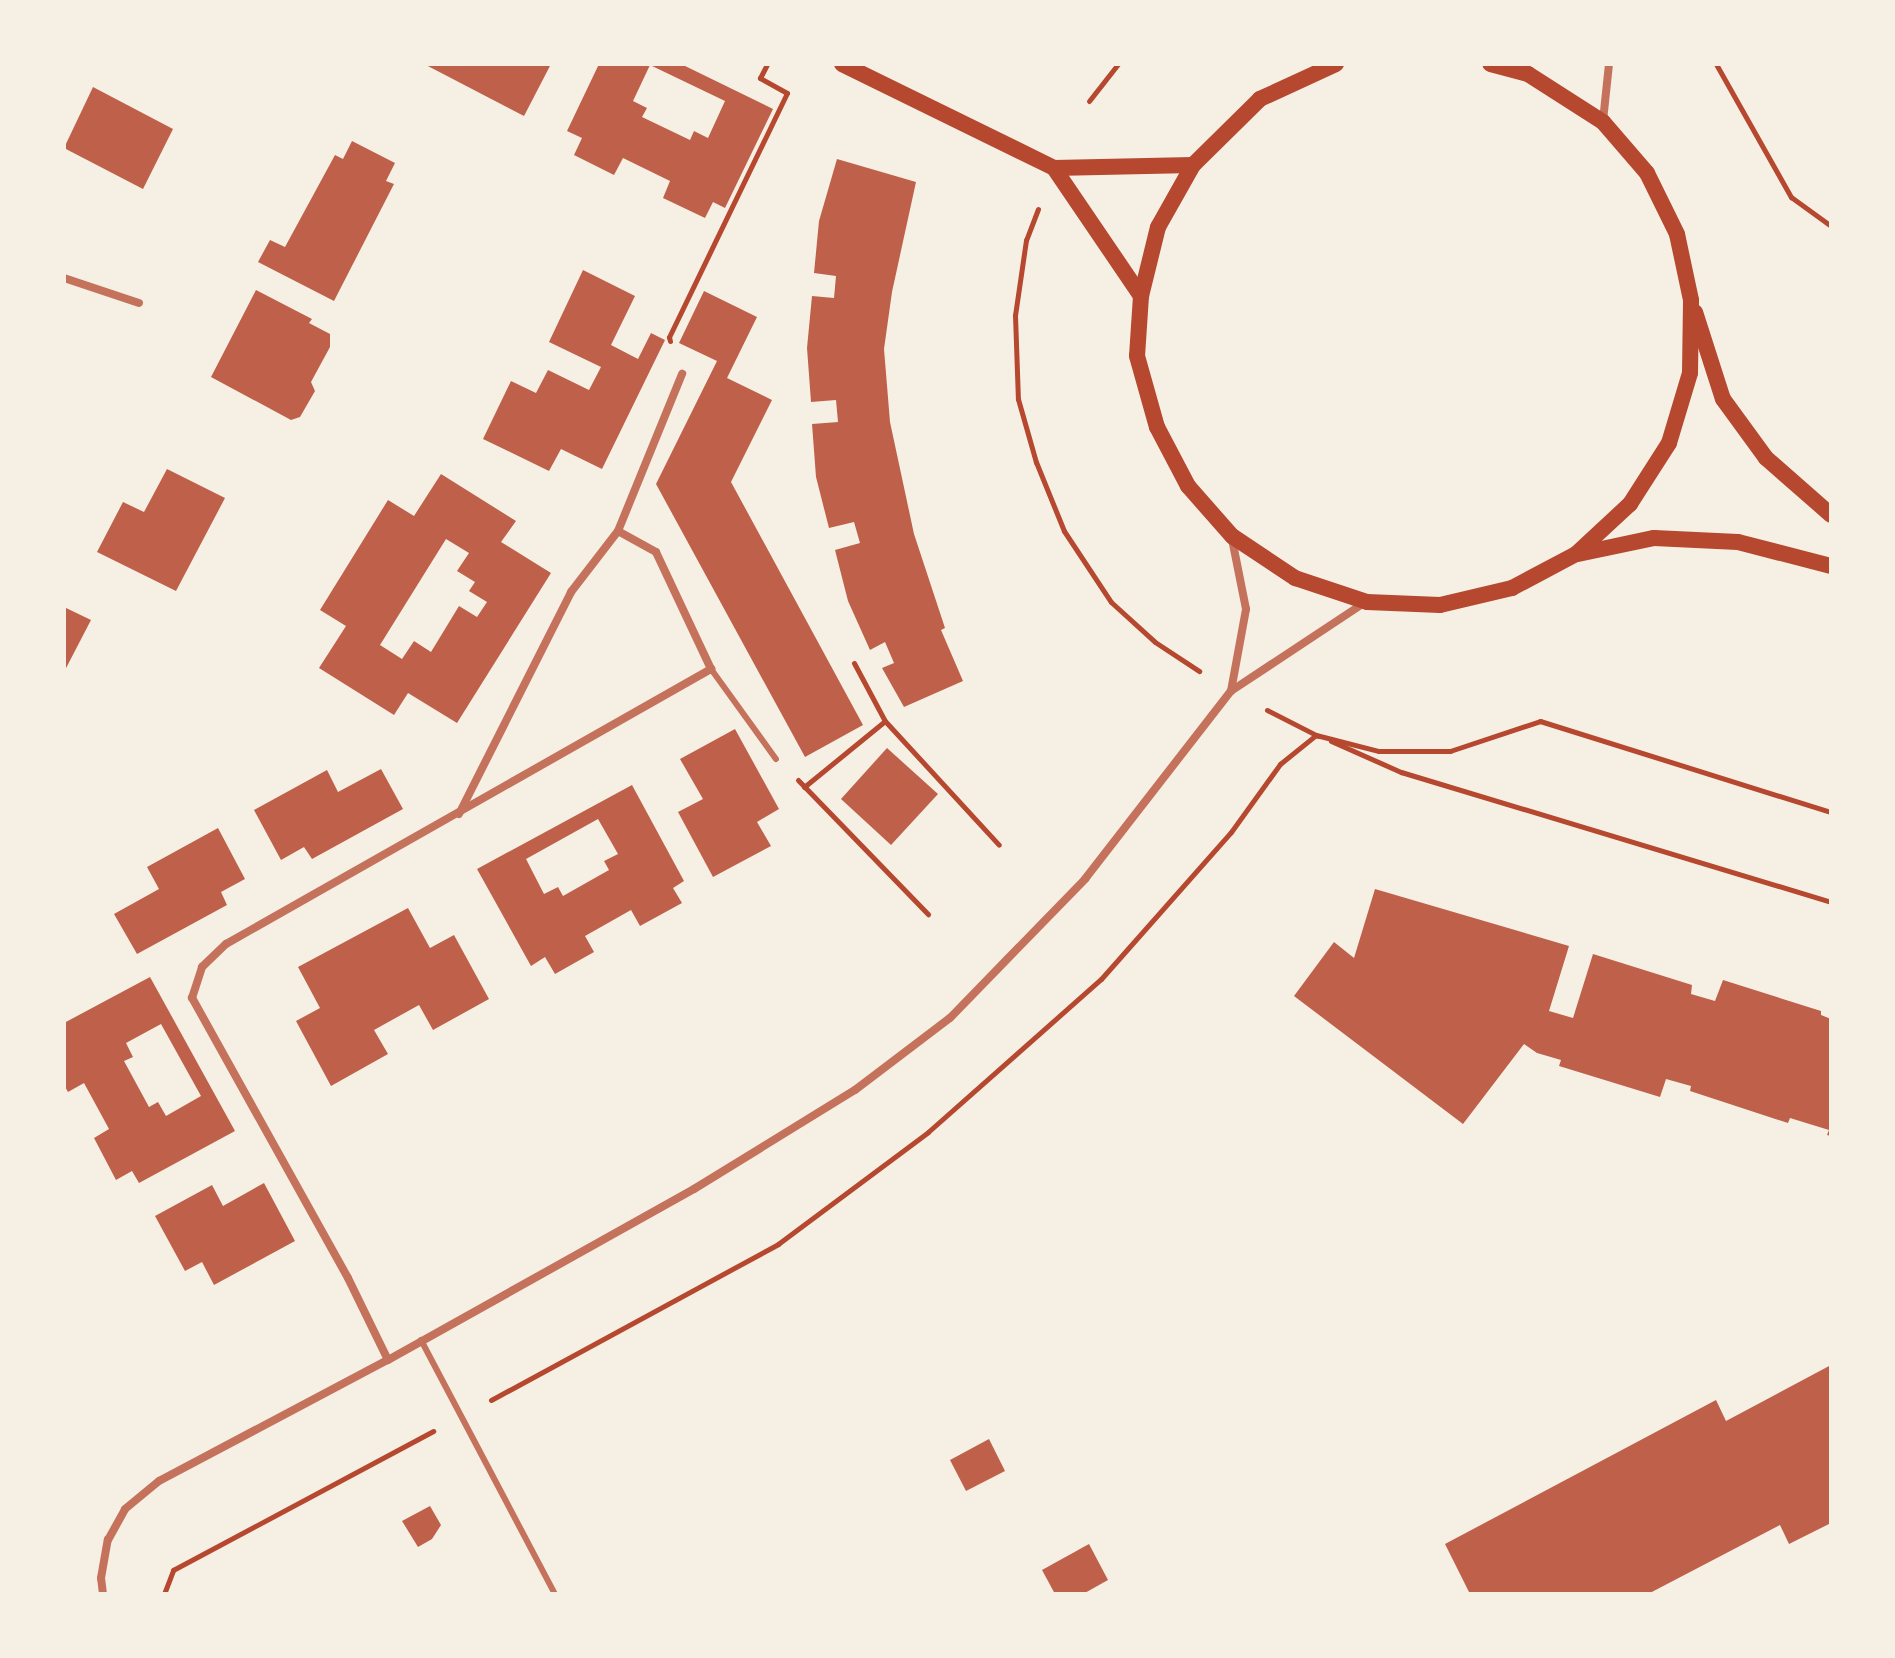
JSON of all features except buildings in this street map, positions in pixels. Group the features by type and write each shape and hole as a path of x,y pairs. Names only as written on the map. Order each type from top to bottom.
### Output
{"main road":[{"path":"842,64 1054,168 1193,165"},
{"path":"1336,64 1260,99 1193,165 1158,227 1141,296 1137,356 1157,427 1188,486 1232,536 1295,578 1367,602 1440,605 1512,588 1576,554 1630,504 1669,443 1690,373 1691,300"},
{"path":"1490,64 1533,69 1603,122 1647,173 1677,234 1691,300 1723,399 1766,458 1831,515"},
{"path":"1054,168 1141,296"},
{"path":"1576,554 1668,538 1738,542 1831,566"}],"street":[{"path":"1603,122 1609,64"},
{"path":"64,278 139,303"},
{"path":"459,814 571,592 618,531 682,374"},
{"path":"388,1360 348,1278 192,998 202,967 226,944 711,669 656,552 618,531"},
{"path":"1231,691 1246,609 1232,536"},
{"path":"103,1594 101,1578 108,1540 125,1509 159,1481 388,1360 694,1189 855,1090 950,1018 1085,879 1231,691 1367,602"}],"lane":[{"path":"711,669 776,759"},
{"path":"421,1340 555,1594"}],"path":[{"path":"682,374 669,337 787,93 760,78 767,64"},
{"path":"1089,101 1118,64"},
{"path":"1716,64 1791,197 1831,226"},
{"path":"1054,168 1026,240 1015,315 1018,399 1036,462 1064,531 1111,602 1155,642"},
{"path":"854,663 885,721 999,845"},
{"path":"804,787 885,721"},
{"path":"1316,735 1379,751 1450,751 1540,721 1831,812"},
{"path":"1316,735 1401,772 1831,902"},
{"path":"164,1594 173,1570 778,1244 928,1132 1101,979 1231,832 1280,764 1316,735"},
{"path":"776,759 928,914"}]}
